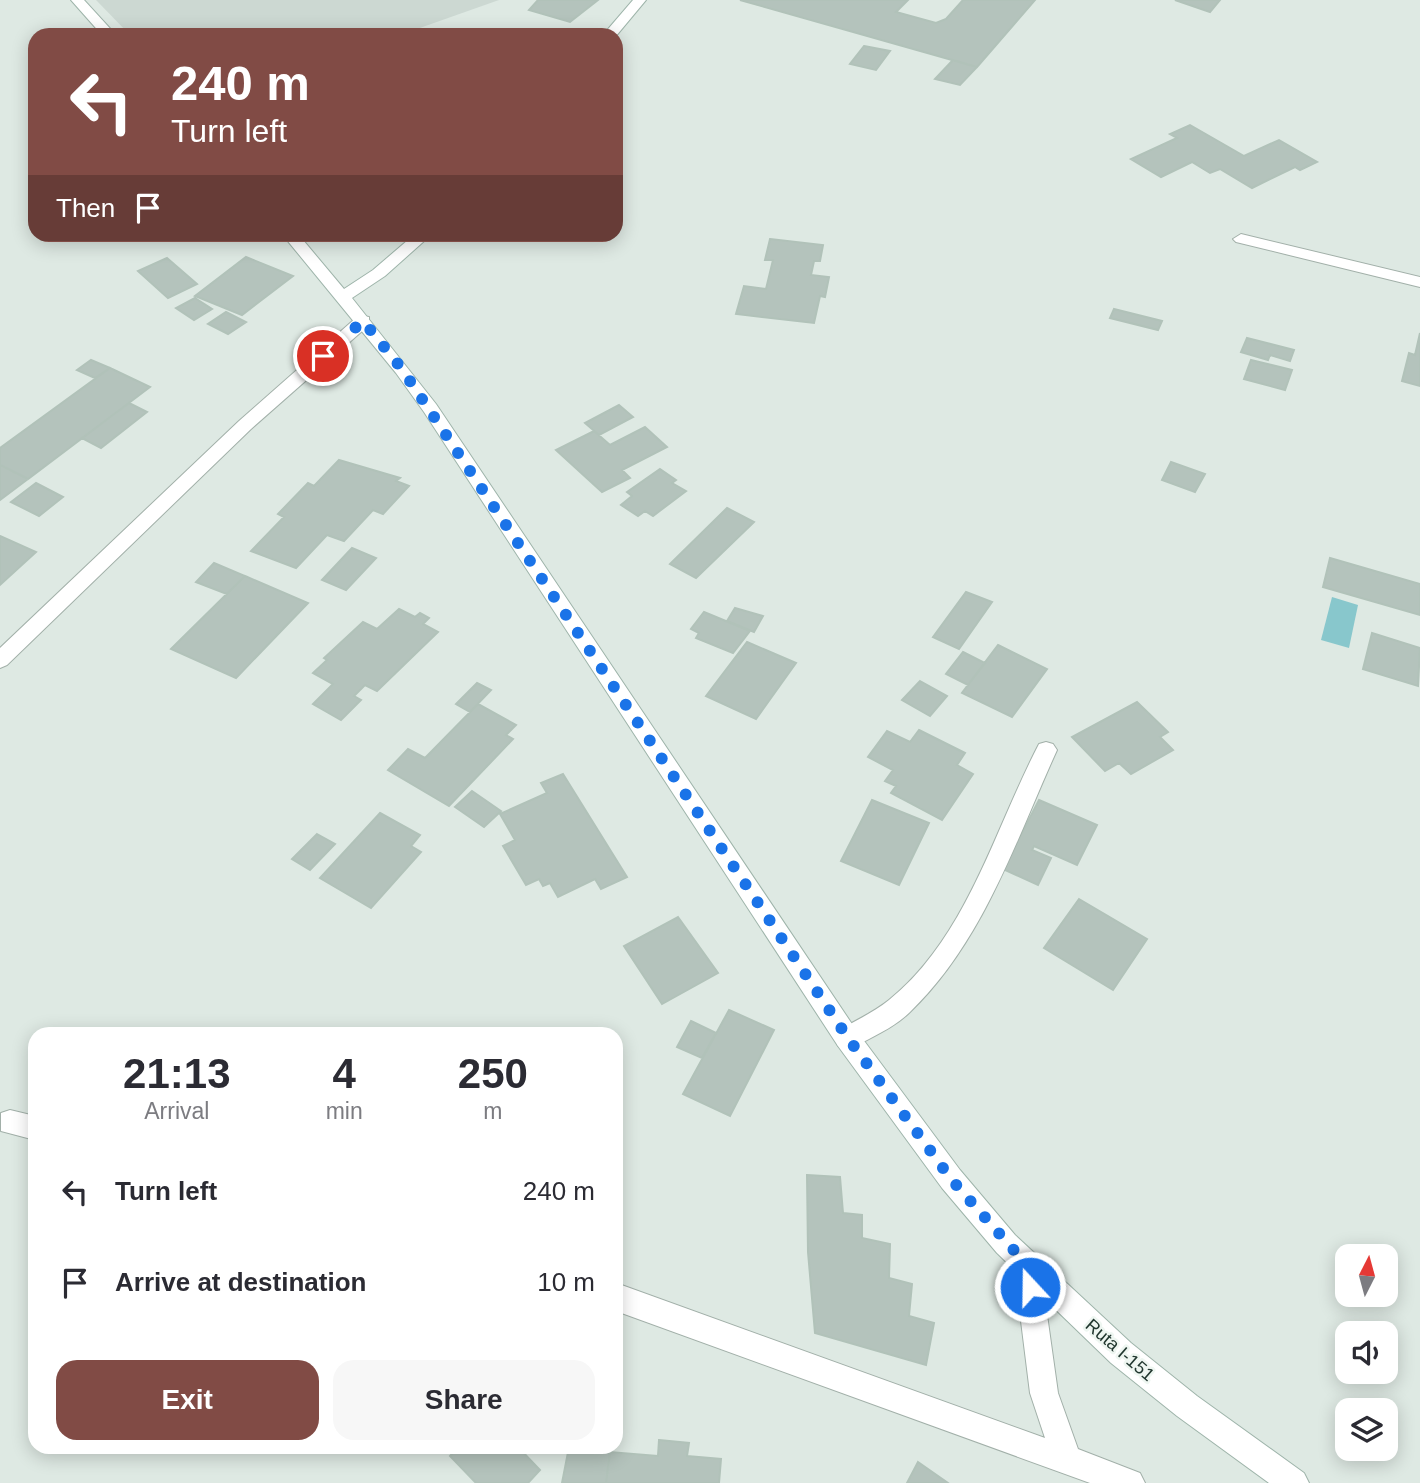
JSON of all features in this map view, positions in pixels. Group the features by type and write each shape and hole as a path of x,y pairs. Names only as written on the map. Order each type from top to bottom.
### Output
{"street":[{"path":"77,0 103,28"},
{"path":"616,28 640,0"},
{"path":"1241,239 1420,282"},
{"name":"Ruta I-151","path":"296,242 363,321 430,408 848,1038 951,1179 1027,1265 1121,1353 1187,1406 1294,1483"},
{"path":"343,297 379,273 416,242"},
{"path":"0,660 245,425 363,321"},
{"path":"848,1038 900,1006 933,972 960,932 1046,750"},
{"path":"10,1122 28,1126"},
{"path":"1027,1265 1044,1393 1066,1458"},
{"path":"623,1300 1130,1483"}],"shaded area":[{"path":"96,0 499,0 420,28 123,28"}],"water":[{"path":"1332,597 1358,605 1349,648 1321,640"}],"building":[{"path":"538,0 598,0 570,22 529,10"},
{"path":"740,0 908,0 896,12 936,23 946,19 963,0 1035,0 977,67"},
{"path":"1175,0 1220,0 1210,12"},
{"path":"864,46 890,51 876,70 850,64"},
{"path":"953,60 977,67 960,85 935,79"},
{"path":"1190,125 1244,156 1279,140 1317,162 1300,170 1295,167 1252,188 1220,169 1210,173 1192,162 1161,177 1131,159 1177,138 1170,134"},
{"path":"770,239 823,245 820,261 814,261 811,275 829,277 825,297 820,296 814,323 736,314 744,286 766,289 773,260 765,260"},
{"path":"246,257 293,276 242,315 195,296"},
{"path":"167,258 197,284 168,298 138,271"},
{"path":"195,298 212,309 194,320 176,308"},
{"path":"1114,309 1162,321 1158,330 1110,318"},
{"path":"226,312 246,322 228,334 208,324"},
{"path":"1420,333 1420,386 1402,381 1409,353 1415,355"},
{"path":"1247,338 1294,350 1290,361 1270,355 1268,360 1241,352"},
{"path":"91,360 110,368 95,378 77,370"},
{"path":"1251,360 1292,370 1285,390 1244,379"},
{"path":"110,368 150,387 28,479 0,465 0,448"},
{"path":"129,403 147,412 101,448 82,438"},
{"path":"619,405 633,417 599,435 585,423"},
{"path":"645,427 667,447 622,470 630,478 602,492 556,450 594,431 610,445"},
{"path":"339,460 400,478 396,481 409,486 383,514 373,510 344,541 327,535 296,568 251,551 284,517 278,514 308,483 314,486"},
{"path":"1171,462 1205,474 1195,492 1162,480"},
{"path":"0,465 28,479 0,500"},
{"path":"660,469 676,480 672,483 686,491 653,516 645,511 638,516 621,505 632,496 627,492"},
{"path":"36,483 63,497 39,516 11,502"},
{"path":"727,508 754,522 696,578 670,564"},
{"path":"0,536 36,552 0,585"},
{"path":"352,548 376,558 346,590 322,580"},
{"path":"1330,558 1420,584 1420,615 1323,587"},
{"path":"214,563 245,576 227,594 196,582"},
{"path":"245,576 308,603 236,678 171,649"},
{"path":"966,592 992,602 959,649 933,637"},
{"path":"735,608 763,616 754,632 727,621"},
{"path":"399,609 415,617 420,613 429,618 423,624 438,632 377,691 365,685 354,696 361,700 341,720 313,704 333,684 313,673 327,660 324,658 363,622 377,629"},
{"path":"704,612 750,631 733,653 696,638 699,633 691,629"},
{"path":"1372,633 1420,648 1418,686 1363,669"},
{"path":"747,642 796,663 756,719 706,696"},
{"path":"998,645 1047,669 1012,717 962,693"},
{"path":"963,652 985,663 968,685 946,674"},
{"path":"920,681 947,696 930,716 902,700"},
{"path":"477,683 491,690 470,712 456,704"},
{"path":"1137,702 1168,732 1160,737 1173,750 1131,774 1119,763 1105,771 1072,737"},
{"path":"478,704 516,725 506,735 513,739 449,806 388,770 408,749 425,758"},
{"path":"919,730 965,753 957,765 973,774 942,820 891,793 896,786 885,781 893,770 868,757 887,731 910,742"},
{"path":"563,774 627,877 601,889 595,879 558,897 550,883 543,886 539,879 526,885 503,846 515,840 500,814 547,793 541,783"},
{"path":"472,791 501,811 484,827 455,807"},
{"path":"872,800 929,823 899,885 841,861"},
{"path":"1039,800 1097,825 1077,865 1034,846 1032,850 1051,858 1038,885 1003,869"},
{"path":"380,813 420,835 411,846 421,852 371,908 320,878"},
{"path":"317,834 335,844 310,870 292,859"},
{"path":"1079,899 1147,939 1113,990 1044,948"},
{"path":"678,917 718,973 662,1004 624,946"},
{"path":"729,1010 774,1030 730,1116 683,1094"},
{"path":"691,1021 716,1033 702,1058 677,1047"},
{"path":"807,1175 840,1177 843,1213 862,1215 862,1238 890,1244 889,1278 912,1284 909,1316 934,1323 926,1365 815,1333 808,1252"},
{"path":"659,1440 689,1443 687,1456 721,1459 719,1483 606,1483 610,1454 658,1456"},
{"path":"525,1454 540,1470 528,1483 476,1483 450,1456"},
{"path":"568,1454 610,1454 606,1483 562,1483"},
{"path":"918,1462 948,1483 907,1483"}],"route":[{"path":"323,356 363,321 402,369 848,1038 951,1179 1027,1265 1030,1287"}]}
